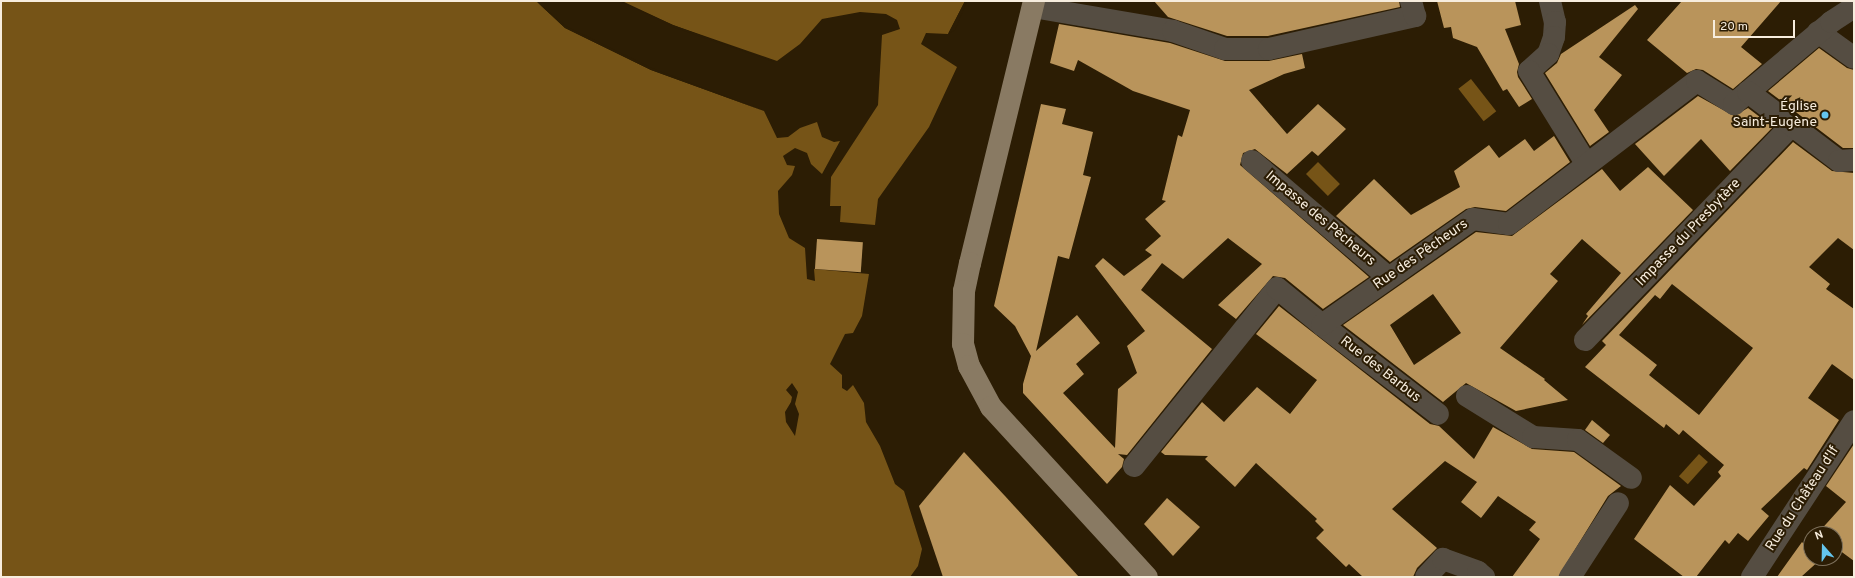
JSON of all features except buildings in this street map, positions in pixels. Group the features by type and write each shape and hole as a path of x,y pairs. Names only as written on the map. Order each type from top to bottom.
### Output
{"main road":[{"path":"1033,4 968,270 964,291 963,344 968,366 991,407 1147,577"}],"street":[{"path":"1033,4 1173,31 1225,49 1269,49 1416,16 1412,1"},
{"path":"1550,1 1555,22 1554,37 1548,54 1529,71 1587,164"},
{"path":"1854,7 1818,32 1748,92 1839,161 1854,160"},
{"path":"1818,32 1854,58"},
{"name":"Rue des Pêcheurs","path":"1322,325 1472,219 1509,224 1697,81 1734,104 1748,92"},
{"name":"Impasse du Presbytère","path":"1585,340 1792,125"},
{"name":"Impasse des Pêcheurs","path":"1252,161 1388,278"},
{"path":"1134,466 1277,288 1322,325"},
{"name":"Rue des Barbus","path":"1322,325 1438,414"},
{"path":"1467,396 1533,437 1578,440 1631,478"},
{"name":"Rue du Château d'If","path":"1752,577 1854,421"},
{"path":"1570,577 1618,503"},
{"path":"1426,577 1443,559 1478,572 1484,577"}],"shaded area":[{"path":"1,1 536,1 565,28 651,70 764,111 777,138 788,137 800,128 817,122 822,137 834,142 840,141 822,174 811,164 807,153 795,148 783,156 787,165 795,166 792,175 778,191 779,214 789,238 805,248 807,279 815,281 814,269 869,274 862,316 853,333 845,334 830,364 842,375 842,388 847,391 853,385 864,403 866,422 880,446 895,484 904,491 922,549 918,566 910,577 1,577","holes":["792,383 798,392 795,404 799,414 795,436 786,422 785,412 791,402 792,397 786,390"]},
{"path":"622,1 965,1 948,34 926,33 921,44 957,67 929,127 878,199 875,225 840,222 841,206 830,206 831,177 878,105 882,35 900,29 897,20 886,14 860,12 822,19 800,44 777,61 673,25"},
{"path":"1471,79 1496,111 1484,121 1458,89"},
{"path":"1318,162 1340,184 1328,196 1306,174"},
{"path":"1699,454 1708,462 1688,484 1679,476"}],"pier":[{"path":"536,1 566,26 652,68 764,111 651,70 565,28"},
{"path":"620,1 673,25 777,63 672,27"},
{"path":"965,1 967,1 955,30 948,34"}],"place":[{"name":"Église Saint-Eugène","path":"1825,115"}]}
